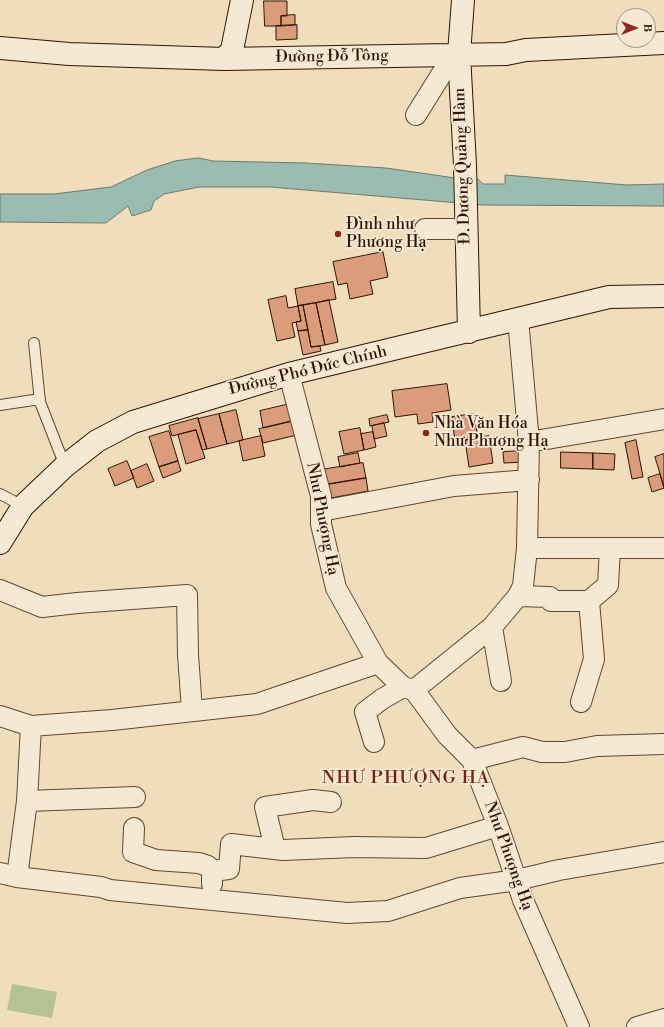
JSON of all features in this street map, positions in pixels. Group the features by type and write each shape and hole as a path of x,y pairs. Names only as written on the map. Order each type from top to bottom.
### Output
{"main road":[{"path":"224,59 232,50 242,0"},
{"name":"Đ. Dương Quảng Hàm","path":"463,0 456,54 465,165 465,225 469,332"},
{"name":"Đường Đỗ Tông","path":"0,48 69,54 224,59 506,54 526,50 664,43"},
{"name":"Đường Phó Đức Chính","path":"0,543 23,506 65,466 97,441 133,422 289,374 469,332 608,297 664,296"}],"street":[{"path":"416,115 456,54"},
{"path":"425,229 465,225"},
{"path":"374,742 365,712 382,699 409,689 492,627 518,596 526,570 529,442 518,319"},
{"name":"Như Phượng Hạ","path":"289,374 321,496 321,524 336,588 378,663 409,689 447,735 472,760 498,826 523,900 579,1027"},
{"path":"529,442 664,419"},
{"path":"321,511 454,486 529,480"},
{"path":"527,548 664,548"},
{"path":"518,596 550,597 551,601 589,602 608,585 610,548"},
{"path":"0,590 42,607 77,602 187,595 188,655 192,710"},
{"path":"581,702 594,659 589,602"},
{"path":"492,627 501,681"},
{"path":"0,716 31,726 112,720 257,704 378,663"},
{"path":"31,726 27,801 8,875 101,887 110,890 347,913 388,911 460,888 517,880 559,870 664,852"},
{"path":"472,760 523,747 532,748 542,752 565,752 597,746 664,744"},
{"path":"27,801 135,797"},
{"path":"274,849 265,807 313,800 331,802"},
{"path":"212,871 228,869 231,844 274,849 413,844 426,848 498,826"},
{"path":"134,828 133,852 156,860 199,863 208,866 212,871 213,900"},
{"path":"637,1027 664,1019"}],"lane":[{"path":"34,343 40,398 65,466"},
{"path":"0,405 40,398"},
{"path":"0,494 23,506"}],"green space":[{"path":"12,984 57,992 52,1018 7,1010"}],"water":[{"path":"199,158 213,161 306,163 386,168 455,178 476,177 483,184 505,184 505,175 627,185 664,184 664,206 483,205 270,187 199,187 164,194 154,201 151,210 132,216 128,206 106,223 0,222 0,194 54,194 111,187 147,170 175,161"}],"building":[{"path":"264,1 287,1 287,16 281,16 281,26 265,26"},
{"path":"295,15 295,25 281,26 281,16"},
{"path":"297,25 297,39 276,40 276,26"},
{"path":"383,252 388,277 370,281 373,294 350,299 347,283 338,285 333,262"},
{"path":"333,282 336,299 298,306 295,289"},
{"path":"286,296 288,308 298,306 301,321 292,323 295,337 277,341 268,300"},
{"path":"329,300 338,342 325,345 316,303"},
{"path":"316,303 325,345 311,347 303,305"},
{"path":"303,305 308,330 298,331 296,322 301,321 298,306"},
{"path":"308,330 311,347 320,346 321,351 303,355 298,331"},
{"path":"447,384 451,410 432,413 433,422 418,424 417,414 395,417 392,391"},
{"path":"290,404 293,421 263,428 260,411"},
{"path":"236,410 243,440 227,444 219,414"},
{"path":"219,414 227,444 207,449 198,419"},
{"path":"474,414 478,438 455,442 452,417"},
{"path":"387,415 389,422 370,426 369,419"},
{"path":"198,418 207,449 202,450 196,430 172,436 169,426"},
{"path":"293,421 297,435 263,443 259,429"},
{"path":"384,423 387,436 374,439 372,426"},
{"path":"360,428 364,450 344,454 339,432"},
{"path":"196,430 205,458 186,464 178,435"},
{"path":"169,431 178,461 159,467 149,437"},
{"path":"373,432 376,447 364,450 361,434"},
{"path":"261,436 265,456 243,461 239,441"},
{"path":"489,436 493,463 469,467 465,440"},
{"path":"636,440 643,477 632,479 625,443"},
{"path":"524,451 525,462 504,463 503,452"},
{"path":"561,452 593,453 593,469 561,468"},
{"path":"358,453 360,463 340,467 338,457"},
{"path":"593,453 615,454 614,470 593,469"},
{"path":"664,454 664,487 655,457"},
{"path":"127,461 134,478 115,486 108,469"},
{"path":"178,461 181,471 163,478 159,467"},
{"path":"363,463 366,478 324,485 321,470"},
{"path":"147,464 154,481 137,488 131,471"},
{"path":"660,474 664,488 652,492 648,478"},
{"path":"366,478 368,491 326,499 324,485"}],"place":[{"name":"Đình như Phượng Hạ","path":"338,234"},
{"name":"Nhà Văn Hóa Như Phượng Hạ","path":"426,433"}],"district":[{"name":"NHƯ PHƯỢNG HẠ","path":"406,779"}]}
